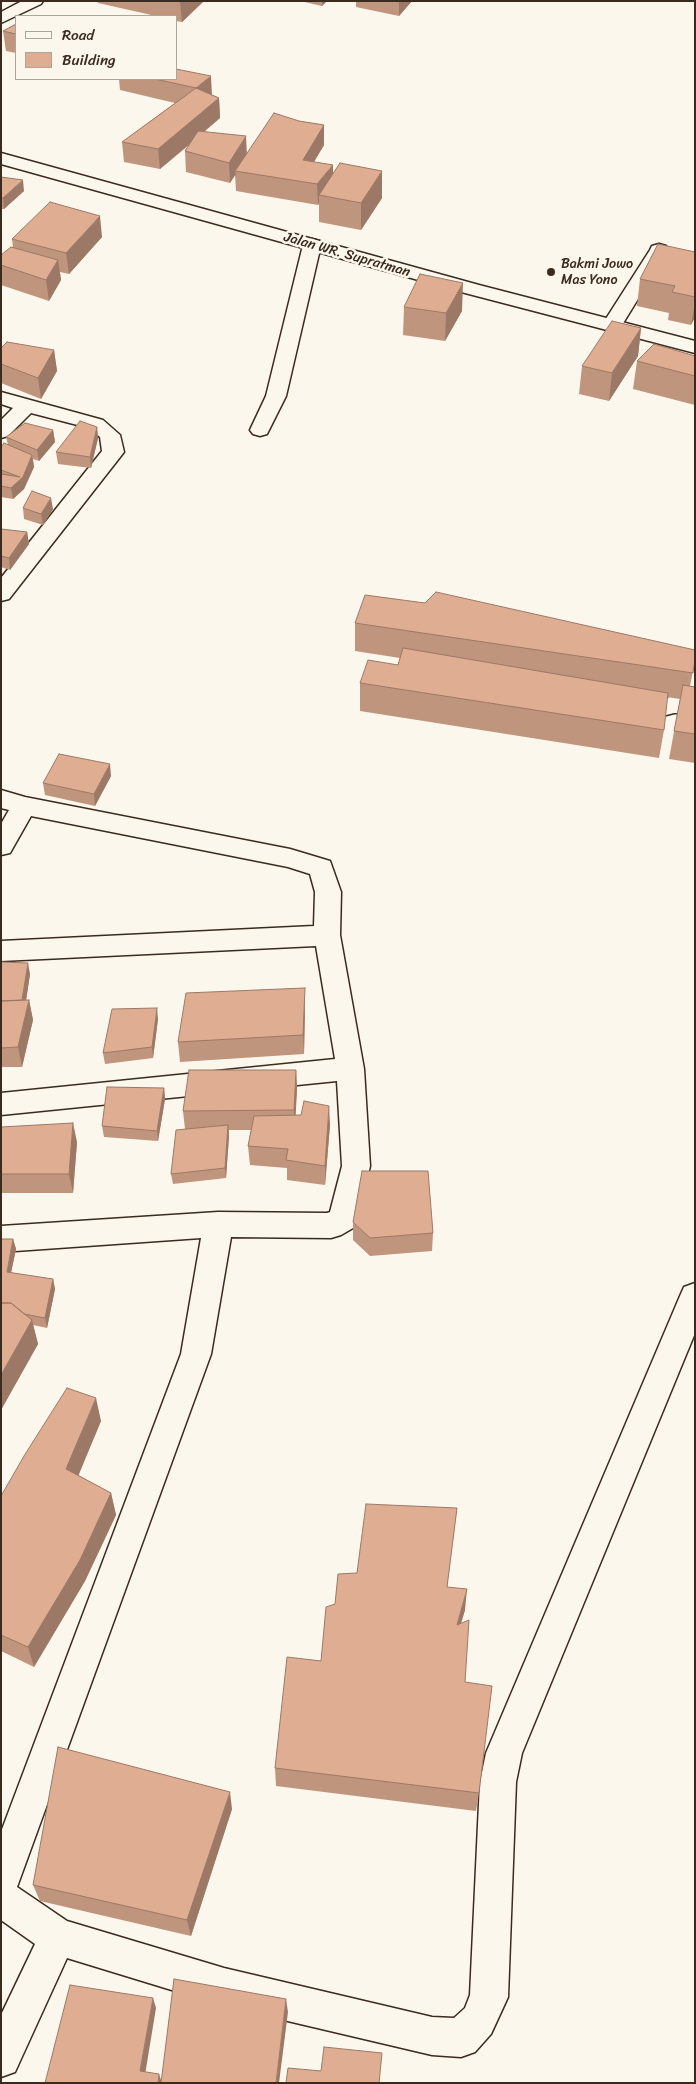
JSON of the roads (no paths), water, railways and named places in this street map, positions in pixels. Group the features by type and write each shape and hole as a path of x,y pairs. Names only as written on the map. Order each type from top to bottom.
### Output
{"street":[{"path":"1,18 35,1"},
{"name":"Jalan WR. Supratman","path":"1,158 312,245 695,347"},
{"path":"260,430 279,386 312,245"},
{"path":"612,325 659,250"},
{"path":"1,398 96,424 110,435 113,452 1,594"},
{"path":"1,432 27,405"},
{"path":"614,708 643,713 661,710 670,705 695,705"},
{"path":"1,846 13,803 290,858 321,868 328,892 327,935 350,1068 356,1172 343,1219 331,1226 218,1224 1,1239"},
{"path":"1,951 327,935"},
{"path":"1,1104 350,1068"},
{"path":"1,1881 196,1354 218,1224"},
{"path":"1,1898 58,1937 224,1987 432,2036 461,2038 478,2021 489,1997 498,1782 504,1753 695,1296"},
{"path":"1,2058 58,1937"}],"place":[{"name":"Bakmi Jowo Mas Yono","path":"551,272"}]}
